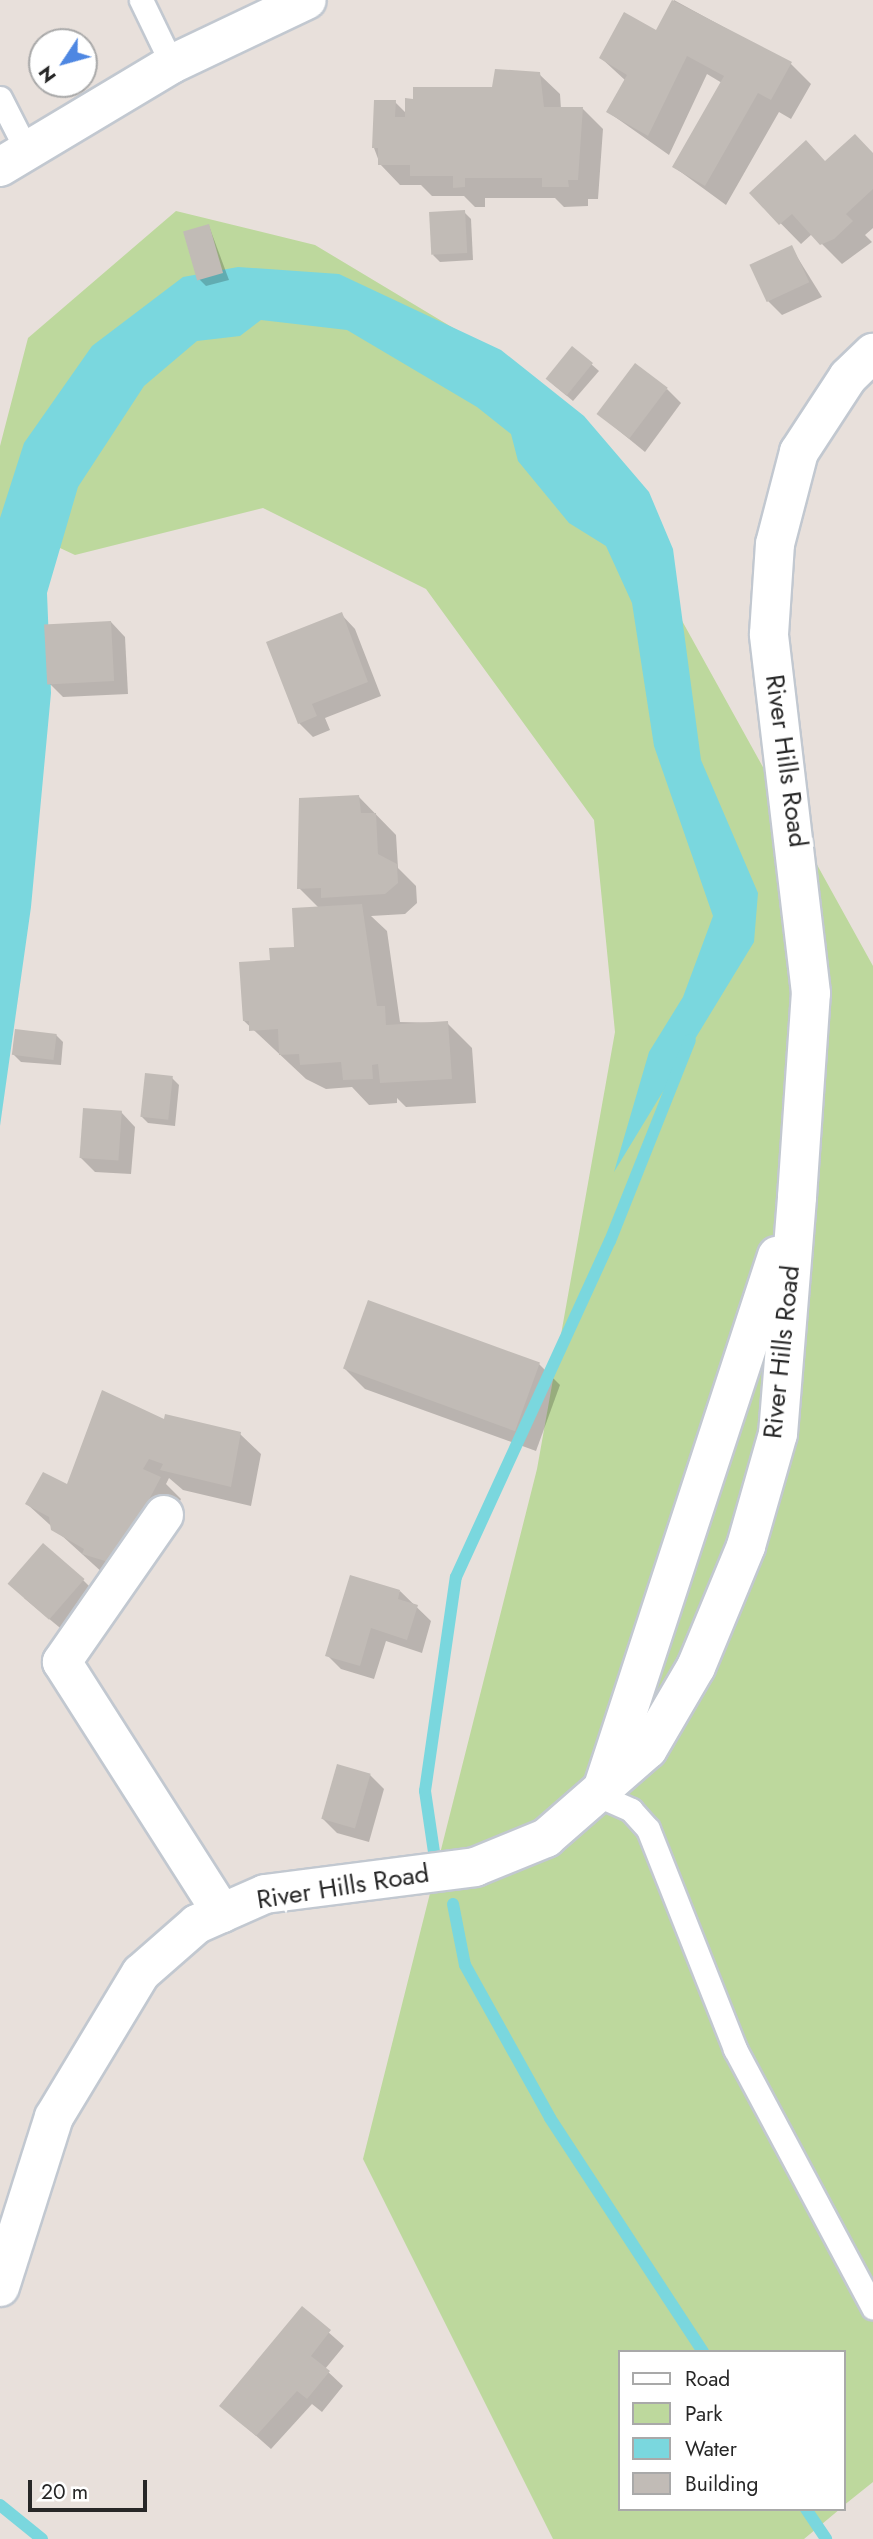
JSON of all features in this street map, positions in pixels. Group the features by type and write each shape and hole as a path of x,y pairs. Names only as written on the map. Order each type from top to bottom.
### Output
{"street":[{"path":"13,159 172,64 307,0"},
{"name":"River Hills Road","path":"0,2287 54,2117 99,2038 141,1973 197,1924 265,1894 475,1867 547,1838 600,1796 648,1748 696,1667 746,1546 778,1434 797,1197 811,993 769,634 775,544 799,452 848,377 873,353"},
{"name":"River Hills Road","path":"600,1796 797,1197"},
{"path":"164,1515 62,1662 222,1913"}],"lane":[{"path":"141,0 172,64"},
{"path":"0,98 13,159"},
{"path":"600,1796 631,1810 648,1829 735,2049 873,2307"}],"green space":[{"path":"176,211 315,245 465,335 634,534 873,966 873,2482 845,2504 845,2350 618,2350 618,2511 838,2511 804,2539 553,2539 363,2159 537,1469 615,1032 594,820 426,589 263,508 75,555 0,520 0,446 28,338"}],"water":[{"path":"238,267 339,274 501,350 584,416 649,492 673,549 701,760 758,893 754,942 614,1172 649,1052 683,997 713,916 654,746 632,603 606,546 569,523 518,461 511,434 477,407 347,330 261,320 240,336 197,341 144,386 78,487 47,593 51,693 31,907 0,1126 0,518 24,443 92,346 183,277"}],"building":[{"path":"672,0 792,62 771,100 758,93 705,186 672,167 724,76 687,56 648,136 606,112 627,75 599,58 624,12 656,30"},
{"path":"495,69 540,72 544,107 583,107 578,180 568,180 569,187 542,187 542,178 465,178 465,187 453,188 453,176 410,176 410,165 378,165 378,148 372,148 374,100 396,100 395,117 405,117 405,98 413,99 413,87 492,87"},
{"path":"855,134 873,153 873,189 846,214 853,221 834,239 820,245 792,214 779,225 749,193 806,140 825,161"},
{"path":"465,210 467,253 431,255 429,212"},
{"path":"209,224 223,273 197,280 183,231"},
{"path":"792,245 809,282 767,302 749,265"},
{"path":"572,346 593,363 567,396 546,379"},
{"path":"635,363 668,388 629,439 596,414"},
{"path":"342,612 368,682 312,704 317,716 298,724 266,642"},
{"path":"111,621 114,681 47,684 44,625"},
{"path":"359,795 361,813 376,813 378,854 397,864 398,883 385,894 321,898 321,888 297,889 299,798"},
{"path":"362,904 377,1006 385,1006 386,1025 448,1021 452,1079 380,1083 378,1064 372,1065 373,1079 343,1080 341,1062 300,1065 299,1054 279,1055 278,1029 249,1031 249,1021 243,1021 239,962 270,960 269,948 294,947 292,908"},
{"path":"15,1029 57,1034 54,1060 12,1055"},
{"path":"145,1073 173,1076 168,1120 140,1117"},
{"path":"83,1108 122,1111 118,1161 80,1158"},
{"path":"368,1300 540,1363 515,1431 343,1369"},
{"path":"102,1390 164,1419 165,1414 241,1432 231,1487 160,1470 163,1464 149,1459 143,1469 161,1477 115,1564 82,1554 84,1549 51,1530 49,1517 25,1504 43,1472 67,1484"},
{"path":"43,1543 85,1579 49,1620 8,1584"},
{"path":"350,1575 400,1590 398,1599 418,1605 407,1640 371,1628 360,1666 325,1656"},
{"path":"337,1764 371,1774 355,1828 321,1819"},
{"path":"302,2306 331,2330 311,2356 330,2371 307,2399 297,2391 256,2436 219,2406"}],"waterway":[{"path":"434,1852 425,1791 456,1577 610,1241 690,1040"},
{"path":"453,1904 465,1965 550,2118 702,2350"},
{"path":"0,2505 42,2539"},
{"path":"807,2511 826,2539"}]}
